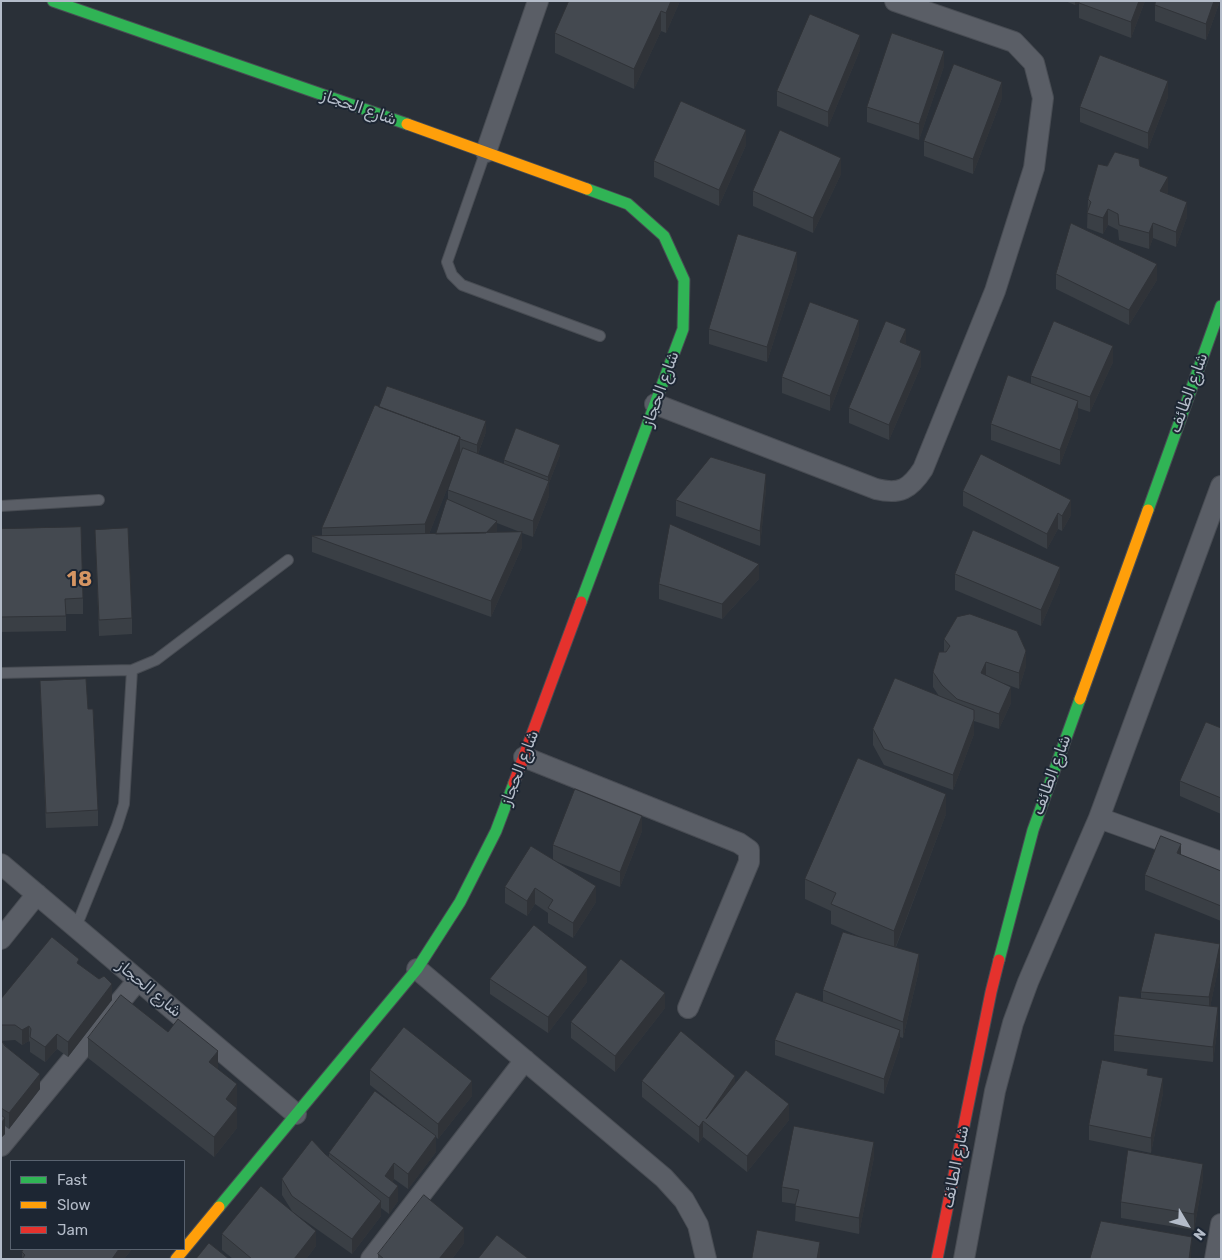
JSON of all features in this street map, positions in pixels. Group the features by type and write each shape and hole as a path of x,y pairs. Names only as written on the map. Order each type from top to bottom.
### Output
{"street":[{"path":"486,152 538,1"},
{"path":"655,404 876,489 889,492 902,490 915,482 995,291 1034,168 1043,98 1034,63 1014,42 895,1"},
{"name":"شارع الحجاز","path":"64,3 628,204 664,236 684,280 683,329 496,831 460,902 417,969 185,1248"},
{"name":"شارع الطائف","path":"937,1259 991,992 1033,830 1221,306"},
{"name":"شارع الطائف","path":"964,1259 995,1091 1014,1023 1028,982 1099,818 1221,486"},
{"path":"524,758 739,842 749,850 749,862 688,1008"},
{"path":"1099,818 1221,862"},
{"name":"شارع الحجاز","path":"1,864 296,1114"},
{"path":"1,939 37,894"},
{"path":"417,969 664,1178 684,1200 698,1225 706,1259"},
{"path":"1,1146 138,980"},
{"path":"371,1259 525,1060"},
{"path":"1215,1259 1221,1224"}],"lane":[{"path":"486,152 447,262 452,275 462,285 600,336"},
{"path":"1,506 99,500"},
{"path":"1,673 132,670 156,660 288,560"},
{"path":"76,927 124,804 132,670"}],"building":[{"path":"569,1 671,1 666,13 661,11 634,69 555,33"},
{"path":"1080,1 1139,1 1131,22 1079,3"},
{"path":"1156,1 1214,1 1206,24 1155,5"},
{"path":"810,14 860,35 828,112 777,91"},
{"path":"892,33 944,51 919,124 867,107"},
{"path":"1100,55 1168,81 1148,133 1080,107"},
{"path":"954,64 1002,82 973,159 924,141"},
{"path":"681,101 746,130 719,190 654,161"},
{"path":"780,130 841,158 813,218 753,191"},
{"path":"1115,152 1139,159 1140,166 1168,177 1160,191 1187,202 1176,232 1153,223 1149,233 1119,225 1118,214 1108,209 1103,218 1087,213 1091,202 1088,199 1098,164 1107,166"},
{"path":"1071,223 1157,264 1129,310 1056,274"},
{"path":"738,234 797,252 767,347 709,329"},
{"path":"810,302 859,320 830,396 782,377"},
{"path":"886,321 906,329 900,342 921,351 889,425 849,408"},
{"path":"1054,321 1113,346 1090,397 1031,376"},
{"path":"1008,375 1078,401 1060,450 991,424"},
{"path":"387,386 486,421 477,445 379,407"},
{"path":"375,405 460,437 425,524 322,528"},
{"path":"516,428 560,445 548,477 504,460"},
{"path":"463,448 549,481 533,521 448,490"},
{"path":"981,454 1071,500 1062,516 1058,513 1047,534 963,491"},
{"path":"711,457 766,474 760,531 676,500"},
{"path":"447,499 497,521 486,533 436,534"},
{"path":"670,524 759,564 722,604 659,584"},
{"path":"81,527 83,598 65,599 66,616 1,617 1,529"},
{"path":"128,528 132,618 99,620 95,530"},
{"path":"973,530 1060,567 1041,610 955,574"},
{"path":"522,532 491,601 312,536"},
{"path":"970,614 1017,631 1026,651 1019,673 986,662 981,673 1011,687 999,714 957,699 942,685 933,672 939,652 946,652 950,646 944,639 957,617"},
{"path":"895,678 974,710 974,719 953,775 884,749 873,729"},
{"path":"86,679 88,709 93,709 98,810 46,813 40,681"},
{"path":"1206,722 1221,728 1221,798 1180,781"},
{"path":"858,758 946,794 894,931 831,904 836,893 805,879"},
{"path":"575,789 642,816 620,872 553,845"},
{"path":"1161,836 1181,844 1177,853 1221,871 1221,906 1145,875"},
{"path":"531,846 596,886 573,923 548,908 553,900 535,888 527,901 505,887"},
{"path":"534,925 587,967 548,1017 490,979"},
{"path":"843,932 919,954 903,1022 823,990"},
{"path":"1155,933 1220,944 1209,997 1141,992"},
{"path":"52,937 79,959 77,963 99,979 104,976 112,984 68,1042 57,1034 45,1047 30,1037 31,1029 29,1026 22,1030 15,1025 1,1025 1,999"},
{"path":"621,959 665,993 615,1056 571,1022"},
{"path":"796,992 900,1030 884,1079 775,1040"},
{"path":"121,995 168,1032 178,1019 218,1051 209,1062 237,1084 226,1099 237,1108 214,1137 88,1038"},
{"path":"1119,996 1218,1007 1213,1047 1114,1035"},
{"path":"404,1027 472,1081 438,1124 370,1070"},
{"path":"681,1031 735,1076 706,1119 746,1070 789,1104 747,1156 703,1121 699,1127 642,1081"},
{"path":"1,1040 5,1046 40,1074 9,1113 1,1108"},
{"path":"1102,1060 1148,1069 1147,1075 1163,1078 1151,1138 1089,1125"},
{"path":"375,1091 436,1136 408,1174 394,1163 385,1176 398,1186 389,1198 329,1153"},
{"path":"1,1115 5,1118 1,1123"},
{"path":"794,1126 874,1142 859,1218 795,1206 799,1190 782,1187"},
{"path":"312,1140 325,1154 381,1201 352,1239 292,1196 282,1179"},
{"path":"1128,1150 1203,1164 1194,1214 1121,1202"},
{"path":"261,1186 316,1231 294,1259 252,1259 222,1234"},
{"path":"424,1195 464,1228 439,1259 384,1259 378,1254"},
{"path":"1101,1221 1192,1237 1189,1259 1090,1259"},
{"path":"757,1230 820,1242 817,1259 752,1259"},
{"path":"497,1235 529,1259 478,1259"},
{"path":"209,1243 229,1259 196,1259"},
{"path":"23,1250 118,1250 112,1259 22,1259 25,1255 22,1252"}],"traffic: fast":[{"path":"53,1 407,124"},
{"path":"581,602 683,329 684,280 664,236 628,204 587,189"},
{"path":"1148,510 1221,306"},
{"path":"999,960 1033,830 1080,699"},
{"path":"219,1207 417,969 460,902 496,831 514,783"}],"traffic: slow":[{"path":"407,124 587,189"},
{"path":"1080,699 1148,510"},
{"path":"185,1248 219,1207"},
{"path":"176,1259 183,1250"}],"traffic: jam":[{"path":"514,783 581,602"},
{"path":"937,1259 999,960"}],"district":[{"name":"18","path":"80,580"}]}
